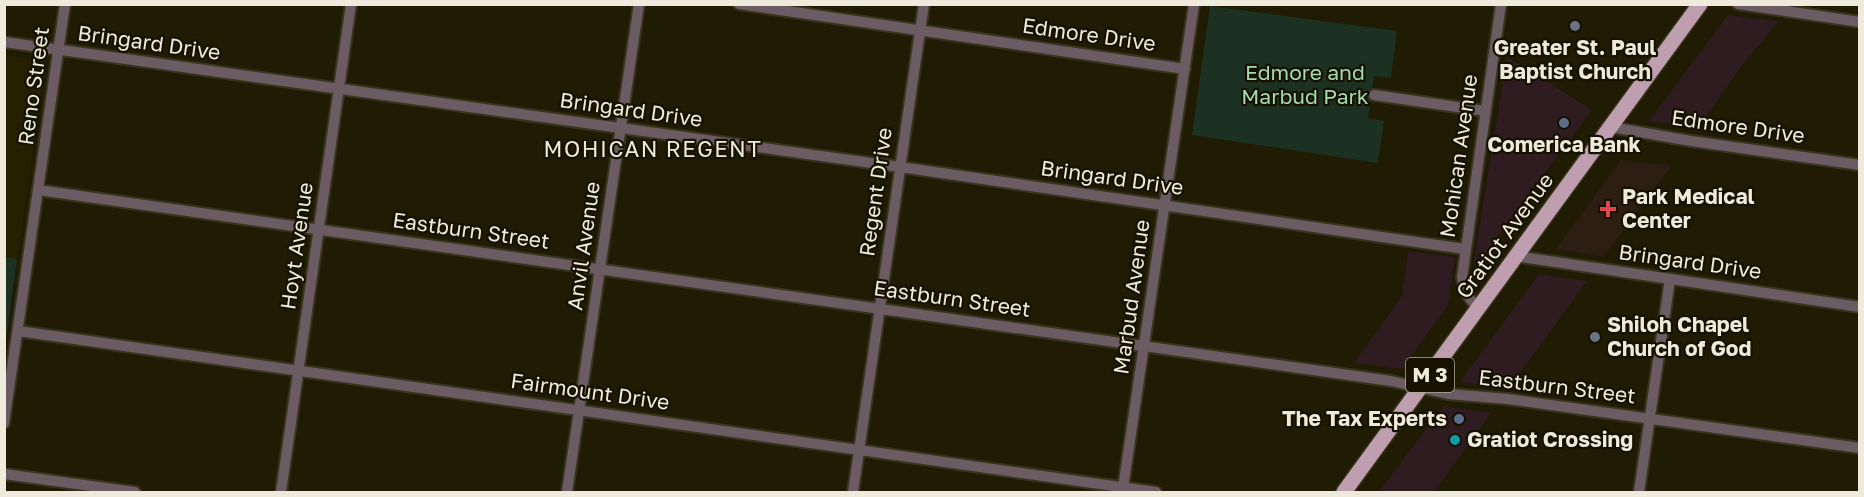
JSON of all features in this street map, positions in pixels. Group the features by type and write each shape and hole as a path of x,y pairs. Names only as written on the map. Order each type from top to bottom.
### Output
{"main road":[{"name":"Gratiot Avenue","path":"1344,492 1701,4"}],"street":[{"name":"Reno Street","path":"4,423 65,4"},
{"name":"Hoyt Avenue","path":"280,492 351,4"},
{"name":"Anvil Avenue","path":"567,492 639,4"},
{"name":"Edmore Drive","path":"739,4 1185,69"},
{"name":"Regent Drive","path":"853,492 924,4"},
{"name":"Marbud Avenue","path":"1123,488 1194,4"},
{"name":"Mohican Avenue","path":"1479,308 1467,298 1462,277 1501,4"},
{"path":"1738,4 1860,22"},
{"name":"Bringard Drive","path":"4,42 900,166 1465,249"},
{"path":"1374,95 1485,111"},
{"name":"Edmore Drive","path":"1611,127 1860,165"},
{"name":"Eastburn Street","path":"38,190 1394,382 1452,394 1508,399 1860,448"},
{"name":"Bringard Drive","path":"1515,256 1860,307"},
{"path":"1639,492 1670,279"},
{"name":"Fairmount Drive","path":"18,331 1156,492"},
{"path":"4,474 135,492"}],"shaded area":[{"path":"1728,15 1779,21 1743,64 1698,128 1649,121"},
{"path":"5,55 46,61 17,259 5,257"},
{"path":"1507,57 1592,110 1480,263 1474,261"},
{"path":"1621,160 1671,166 1603,257 1556,249"},
{"path":"1408,251 1455,257 1448,305 1402,369 1354,363 1402,296"},
{"path":"1539,274 1587,281 1509,388 1460,382"},
{"path":"1443,406 1491,413 1434,492 1379,492"}],"green space":[{"name":"Edmore and Marbud Park","path":"1210,6 1397,31 1391,78 1374,76 1368,118 1384,121 1378,163 1192,135"},
{"path":"4,257 17,259 5,348"}],"place":[{"name":"Greater St. Paul Baptist Church","path":"1575,26"},
{"name":"Comerica Bank","path":"1564,123"},
{"name":"Park Medical Center","path":"1608,209"},
{"name":"Shiloh Chapel Church of God","path":"1595,337"},
{"name":"The Tax Experts","path":"1459,419"},
{"name":"Gratiot Crossing","path":"1455,440"}],"district":[{"name":"MOHICAN REGENT","path":"653,149"}]}
